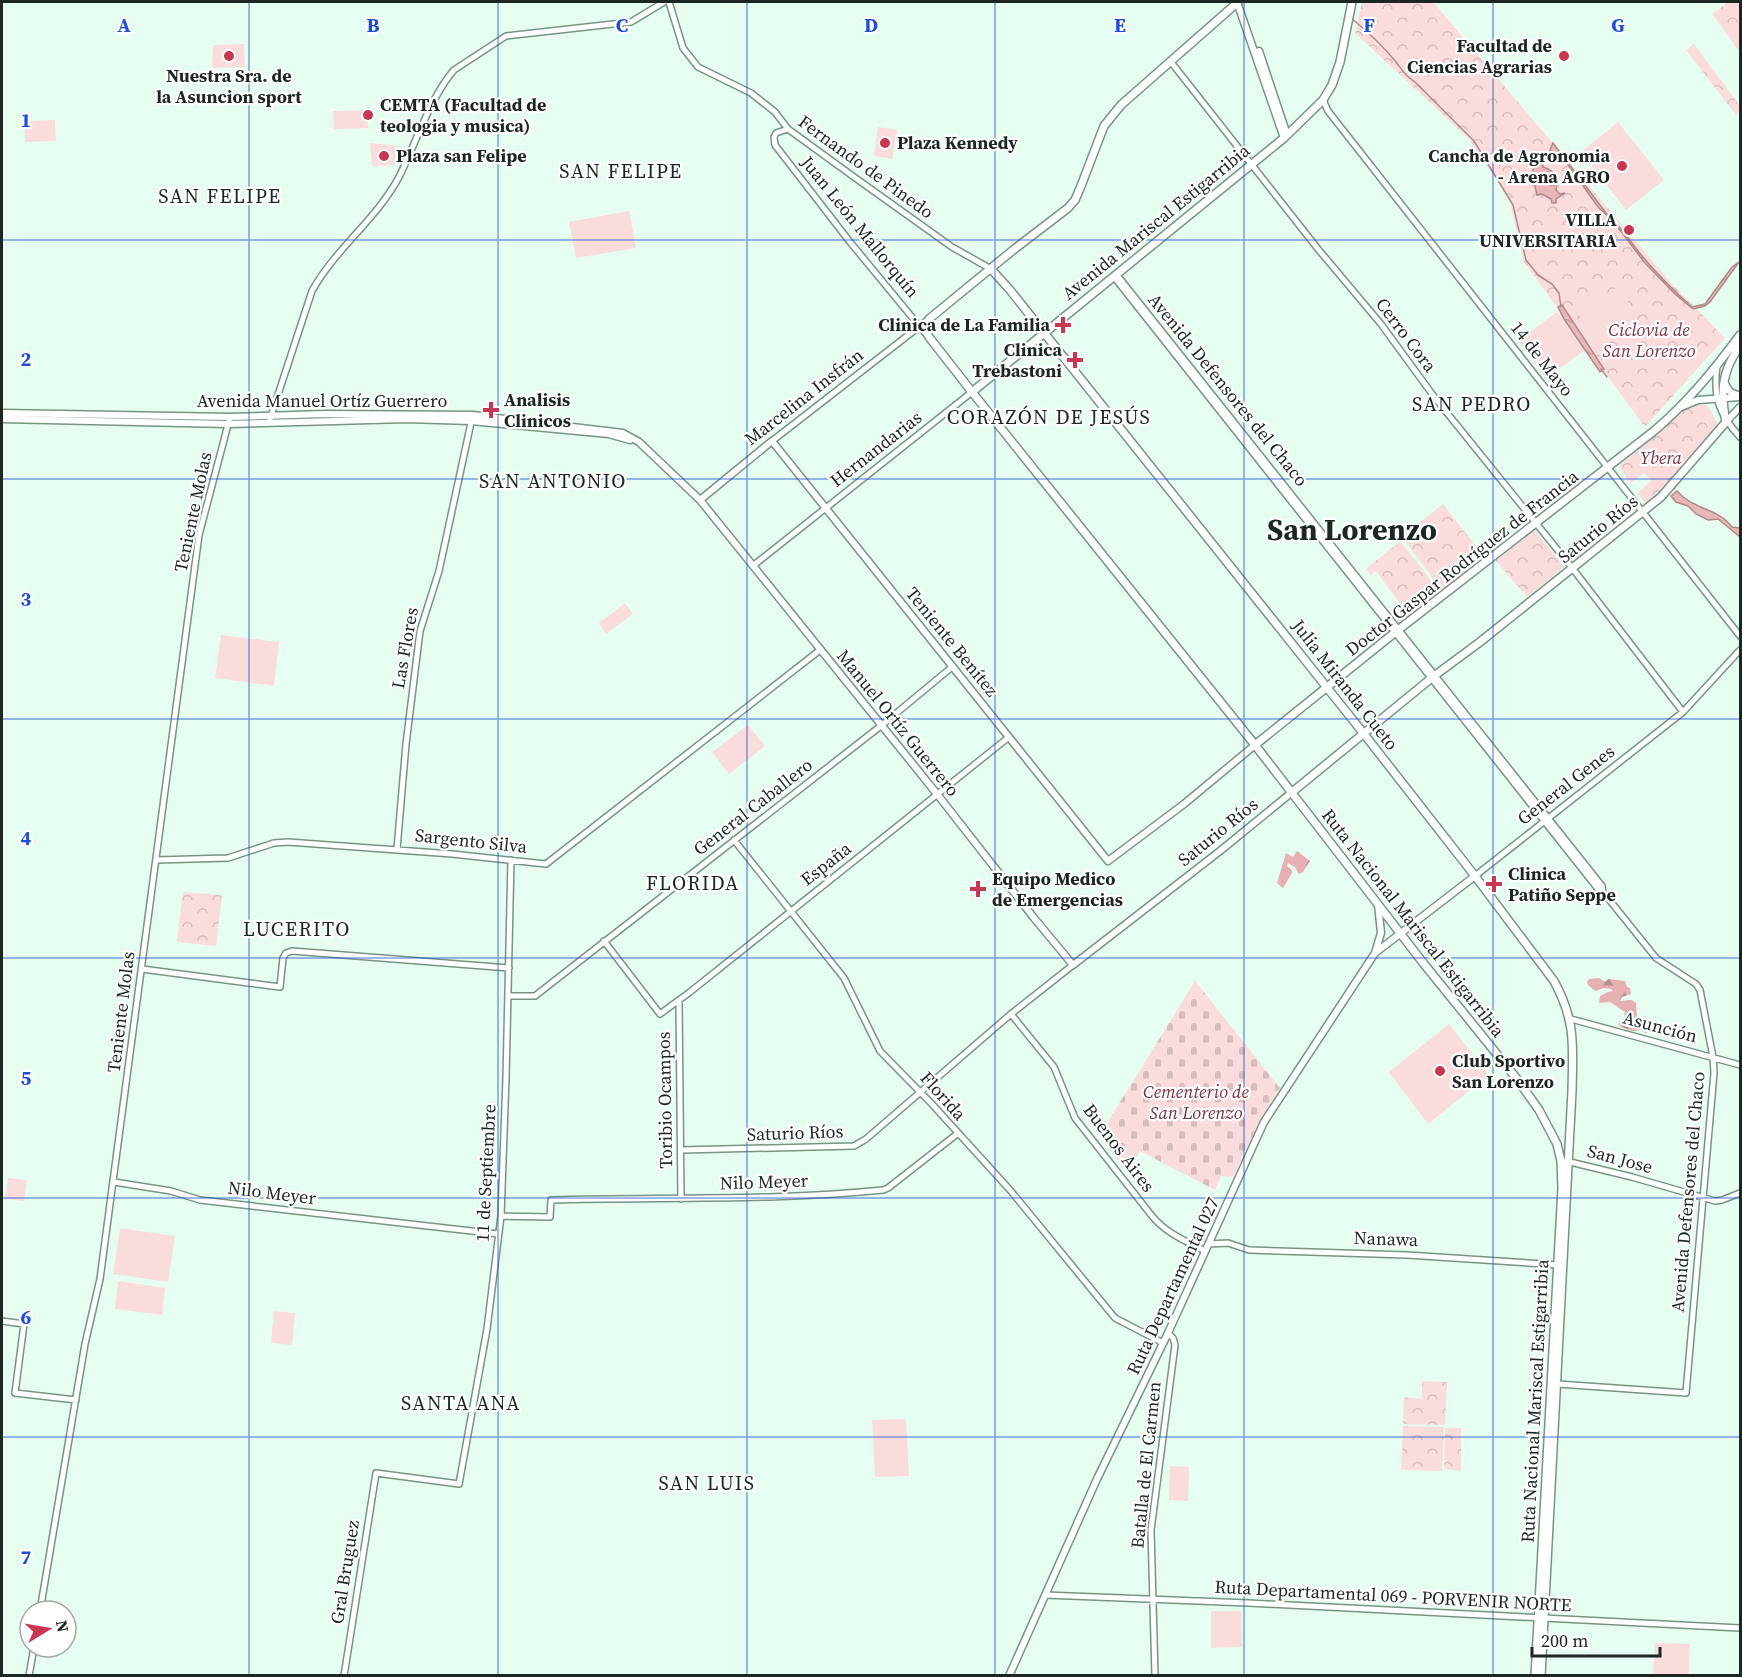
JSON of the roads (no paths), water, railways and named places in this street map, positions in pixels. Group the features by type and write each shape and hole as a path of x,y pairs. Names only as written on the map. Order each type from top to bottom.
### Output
{"highway":[{"path":"929,337 925,327 929,319 1062,213 1075,200 1104,126 1121,105 1238,2"},
{"path":"1323,99 1336,75 1352,2"},
{"name":"Avenida Mariscal Estigarribia","path":"1043,332 1286,136 1323,99"},
{"name":"Julia Miranda Cueto","path":"991,269 1328,688 1554,981 1571,1019 1573,1041 1569,1140 1564,1161"},
{"name":"Hernandarias","path":"972,392 1043,332"},
{"name":"Doctor Gaspar Rodríguez de Francia","path":"1255,745 1643,440 1681,407 1718,366 1740,335"},
{"name":"Ruta Nacional Mariscal Estigarribia","path":"929,337 1255,745 1377,904 1517,1080 1539,1110 1557,1144 1564,1161 1558,1384 1535,1676"},
{"path":"1726,422 1720,398 1728,365 1740,346"},
{"name":"Saturio Ríos","path":"1291,793 1661,497 1726,422"},
{"path":"1557,1144 1569,1140"},
{"name":"Ruta Nacional Mariscal Estigarribia","path":"1542,1676 1541,1618 1561,1266"}],"main road":[{"path":"1238,2 1286,136"},
{"path":"1724,382 1730,392 1740,397"},
{"path":"1681,407 1698,400 1740,397"},
{"path":"1726,422 1740,407"},
{"name":"Avenida Manuel Ortíz Guerrero","path":"2,413 229,420"},
{"name":"Avenida Manuel Ortíz Guerrero","path":"2,418 229,420 408,414 616,431 639,442 700,500"},
{"name":"Marcelina Insfrán","path":"700,500 772,441"},
{"name":"Teniente Benítez","path":"772,441 1108,861"},
{"name":"Manuel Ortíz Guerrero","path":"700,500 938,794 987,860 1073,964"},
{"name":"Doctor Gaspar Rodríguez de Francia","path":"1108,861 1184,804 1255,745"},
{"name":"Saturio Ríos","path":"1073,964 1220,851 1291,793"},
{"name":"General Genes","path":"1402,933 1475,876"},
{"path":"1375,953 1381,933 1377,904"},
{"name":"Ruta Departamental 027","path":"1009,1676 1097,1479 1168,1333 1264,1122 1375,953 1402,933"}],"street":[{"path":"270,419 305,309 321,276 379,207 399,177 454,70 506,36 631,22 664,2"},
{"name":"Fernando de Pinedo","path":"669,2 682,48 698,68 751,93 774,112 788,129 937,237 991,269"},
{"name":"Cerro Cora","path":"1171,62 1381,324 1435,398 1573,569 1683,712"},
{"name":"14 de Mayo","path":"1323,99 1328,111 1740,636"},
{"name":"Juan León Mallorquín","path":"788,129 776,133 775,145 850,242 929,337"},
{"name":"Avenida Defensores del Chaco","path":"1115,276 1432,678 1602,886 1604,892 1656,958 1698,987 1713,1057 1714,1073 1686,1393 1558,1384"},
{"name":"Marcelina Insfrán","path":"772,441 929,319"},
{"path":"1718,366 1720,398"},
{"name":"Hernandarias","path":"754,565 972,392"},
{"name":"Las Flores","path":"397,849 406,744 420,631 441,560 472,418"},
{"name":"Teniente Molas","path":"42,1599 85,1344 100,1279 199,536 229,420"},
{"path":"1726,422 1740,437"},
{"name":"Sargento Silva","path":"156,860 228,858 274,843 288,842 397,849 546,864 820,650"},
{"name":"General Genes","path":"1475,876 1683,712 1740,650"},
{"name":"General Caballero","path":"508,996 535,996 882,725 952,667"},
{"name":"España","path":"604,941 660,1014 1009,737"},
{"name":"Florida","path":"734,840 850,988 880,1051 1010,1190 1114,1318 1163,1343"},
{"name":"11 de Septiembre","path":"376,1473 459,1484 487,1329 501,1216 511,860"},
{"path":"142,969 280,987 283,957 285,953 292,951 508,968"},
{"name":"Saturio Ríos","path":"681,1150 846,1148 854,1146 866,1140 1011,1014 1073,964"},
{"name":"Toribio Ocampos","path":"679,1001 681,1199"},
{"name":"Buenos Aires","path":"1011,1014 1054,1067 1075,1118 1152,1216 1171,1234 1205,1251"},
{"name":"Asunción","path":"1571,1019 1740,1065"},
{"name":"Nilo Meyer","path":"501,1216 550,1217 551,1200 681,1199 839,1194 883,1190 957,1134"},
{"name":"San Jose","path":"1564,1161 1715,1201 1740,1193"},
{"name":"Nilo Meyer","path":"114,1182 171,1191 200,1200 498,1234"},
{"name":"Nanawa","path":"1208,1244 1228,1243 1249,1250 1407,1254 1561,1266"},
{"path":"2,1321 24,1324 15,1393 76,1400"},
{"name":"Batalla de El Carmen","path":"1155,1676 1151,1530 1175,1345 1168,1333"},
{"name":"Gral Bruguez","path":"344,1676 376,1473"},
{"name":"Ruta Departamental 069 - PORVENIR NORTE","path":"1045,1595 1740,1628"},
{"path":"29,1676 32,1659"}],"water":[{"path":"1553,143 1642,256 1692,307 1705,304 1732,267 1739,262 1710,302 1693,309 1675,294 1645,263 1613,221 1598,207 1564,159 1550,150"},
{"path":"1541,162 1543,167 1554,174 1557,182 1553,184 1557,185 1556,190 1560,194 1565,193 1556,199 1556,203 1552,203 1551,199 1542,194 1537,195 1535,186 1529,183 1534,167"},
{"path":"1562,305 1604,369 1600,372 1564,319 1558,307"},
{"path":"1677,491 1690,502 1720,516 1732,527 1740,528 1740,537 1718,519 1708,520 1696,514 1688,506 1676,502 1671,496"}],"waterway":[{"path":"1351,18 1369,33 1407,76 1474,141 1513,205 1526,260 1538,275 1552,284 1559,293 1561,307"},
{"path":"1601,369 1607,377"}],"place":[{"name":"Nuestra Sra. de la Asuncion sport","path":"229,56"},
{"name":"Facultad de Ciencias Agrarias","path":"1564,56"},
{"name":"CEMTA (Facultad de teologia y musica)","path":"368,115"},
{"name":"Plaza Kennedy","path":"885,143"},
{"name":"Plaza san Felipe","path":"384,156"},
{"name":"Cancha de Agronomia - Arena AGRO","path":"1622,166"},
{"name":"VILLA UNIVERSITARIA","path":"1629,230"},
{"name":"Clinica de La Familia","path":"1063,325"},
{"name":"Clinica Trebastoni","path":"1075,360"},
{"name":"Analisis Clinicos","path":"491,410"},
{"name":"Clinica Patiño Seppe","path":"1494,884"},
{"name":"Equipo Medico de Emergencias","path":"978,889"},
{"name":"Club Sportivo San Lorenzo","path":"1440,1071"}],"district":[{"name":"SAN FELIPE","path":"621,171"},
{"name":"SAN FELIPE","path":"220,196"},
{"name":"SAN PEDRO","path":"1472,404"},
{"name":"CORAZÓN DE JESÚS","path":"1049,417"},
{"name":"SAN ANTONIO","path":"553,481"},
{"name":"San Lorenzo","path":"1352,530"},
{"name":"FLORIDA","path":"693,883"},
{"name":"LUCERITO","path":"297,929"},
{"name":"SANTA ANA","path":"461,1403"},
{"name":"SAN LUIS","path":"707,1483"}],"park label":[{"name":"Ciclovia de San Lorenzo","path":"1649,340"},
{"name":"Ybera","path":"1661,458"},
{"name":"Cementerio de San Lorenzo","path":"1196,1102"}]}
